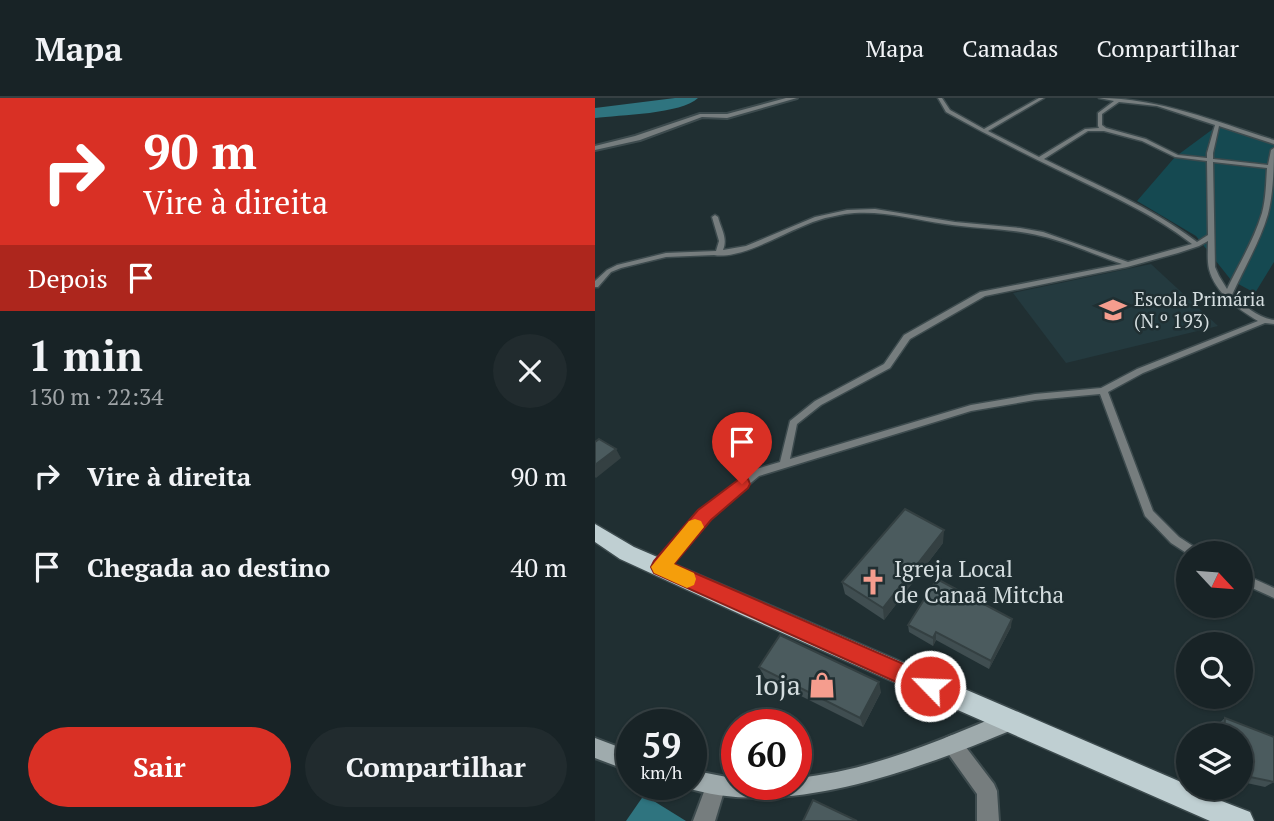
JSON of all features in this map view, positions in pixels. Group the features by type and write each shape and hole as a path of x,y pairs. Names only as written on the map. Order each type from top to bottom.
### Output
{"main road":[{"path":"595,532 627,553 1241,821"},
{"path":"707,785 715,788 787,790 857,779 911,762 1012,720"},
{"path":"595,748 616,756"}],"street":[{"path":"595,148 637,138 702,115 727,116 794,98"},
{"path":"952,745 987,791 988,821"},
{"path":"704,821 715,788"}],"lane":[{"path":"940,98 948,111 1040,159 1136,204 1182,232 1197,245"},
{"path":"984,131 1042,98"},
{"path":"1101,98 1115,102 1158,105 1274,142"},
{"path":"1104,128 1100,125 1100,113 1121,98"},
{"path":"1217,126 1210,161 1213,202 1210,237 1216,281 1240,307 1269,321"},
{"path":"1040,159 1087,130 1104,128 1144,140 1177,156 1269,167"},
{"path":"1229,295 1258,232 1267,204 1269,167 1274,150"},
{"path":"595,285 609,271 619,266 666,255 717,254 748,247 778,232 817,218 875,211 1043,234 1128,264"},
{"path":"715,217 717,230 724,241 724,246 717,254"},
{"path":"785,464 793,424 818,403 887,366 907,337 983,295 1153,260 1197,245 1210,237"},
{"path":"661,567 705,515 756,473 971,408 1035,397 1103,391 1140,371 1269,321"},
{"path":"1103,391 1149,513 1177,541"},
{"path":"1253,583 1274,593"}],"shaded area":[{"path":"1217,126 1274,142 1274,262 1255,293 1231,280 1196,236 1137,201 1175,157"},
{"name":"Escola Primária (N.º 193)","path":"1151,264 1218,326 1066,363 1013,293"},
{"path":"641,800 652,800 686,821 626,821"}],"building":[{"path":"599,439 616,449 595,465 595,442"},
{"path":"905,509 944,530 883,608 842,582"},
{"path":"937,579 1012,619 991,661 936,632 933,638 908,625"},
{"name":"loja","path":"780,635 879,682 860,718 759,667"},
{"path":"1225,718 1238,723 1225,723"},
{"path":"1253,729 1274,737 1274,782 1253,778"},
{"path":"813,800 857,821 803,821"}],"waterway":[{"path":"595,113 676,103 690,98"}],"slow traffic":[{"path":"687,579 661,567 695,527"}],"place":[{"name":"Escola Primária (N.º 193)","path":"1113,310"},
{"name":"Igreja Local de Canaã Mitcha","path":"873,582"},
{"name":"loja","path":"822,685"}],"route":[{"path":"742,484 705,515 661,567 930,686"}]}
